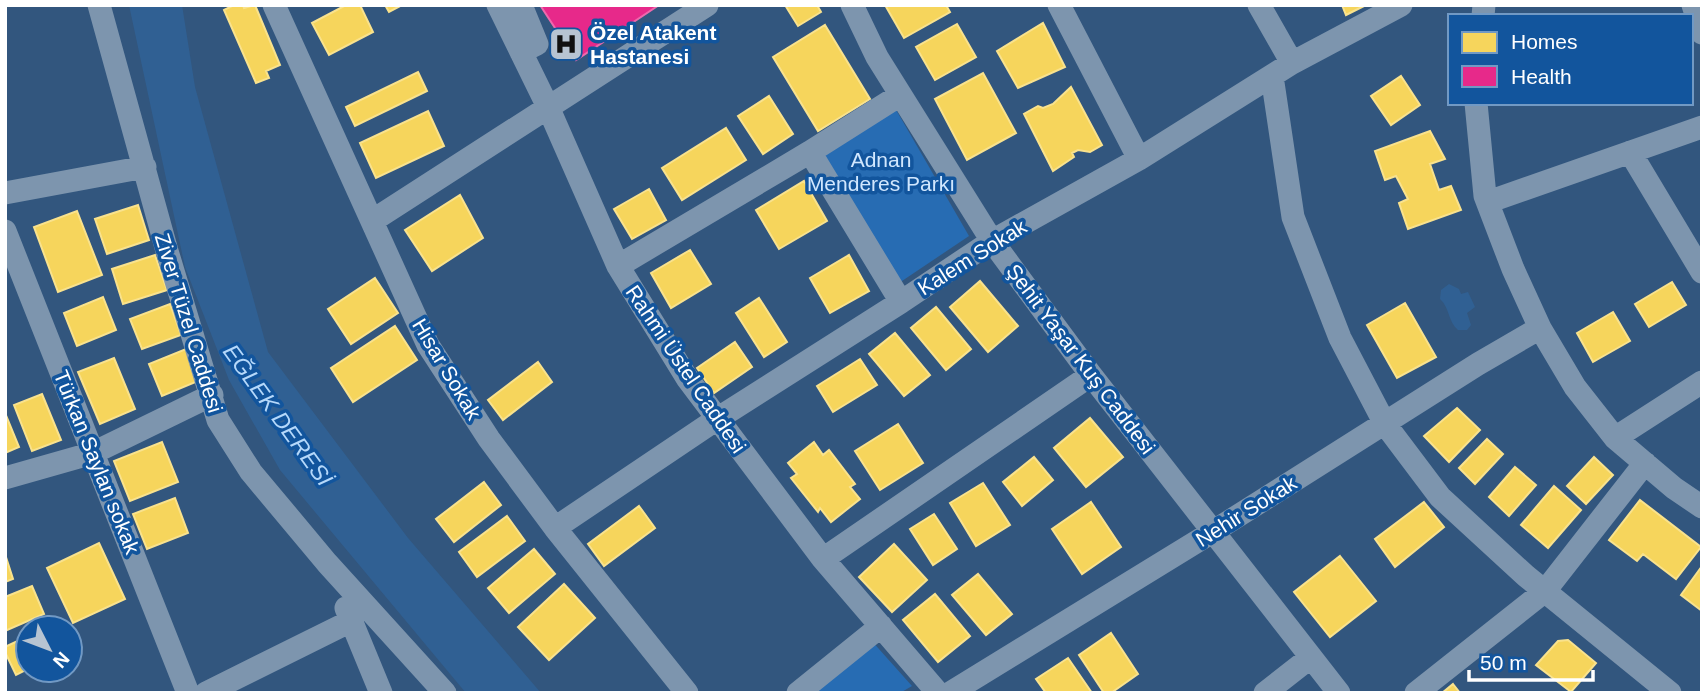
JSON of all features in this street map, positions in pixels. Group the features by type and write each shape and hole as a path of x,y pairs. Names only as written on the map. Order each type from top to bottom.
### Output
{"street":[{"name":"Ziver Tüzel Caddesi","path":"99,5 167,251 218,420 251,472 327,563 445,693"},
{"name":"Hisar Sokak","path":"274,5 428,345 489,439 555,528 687,693"},
{"name":"Rahmi Üstel Caddesi","path":"498,5 548,107 618,266 687,378 823,559 938,693"},
{"path":"521,5 537,44 522,52"},
{"path":"372,221 707,5"},
{"name":"Şehit Yaşar Kuş Caddesi","path":"852,5 877,57 992,241 1091,375 1339,693"},
{"path":"1059,5 1139,159"},
{"path":"1259,5 1292,63"},
{"name":"Kalem Sokak","path":"555,528 717,419 992,241 1139,159 1292,63 1401,5"},
{"path":"1693,5 1702,33"},
{"path":"1272,76 1293,217 1339,338 1385,424 1440,497 1659,690"},
{"path":"618,266 900,95"},
{"path":"1476,105 1488,202 1513,269 1541,328 1575,387 1615,438 1702,507"},
{"path":"1488,202 1702,127"},
{"path":"810,152 901,302"},
{"path":"1630,152 1702,272"},
{"path":"5,194 145,167"},
{"name":"Türkan Saylan sokak","path":"5,231 188,693"},
{"name":"Nehir Sokak","path":"950,693 1214,531 1478,364 1541,328"},
{"path":"823,559 1091,375"},
{"path":"1615,438 1702,382"},
{"path":"5,478 93,453 212,395"},
{"path":"1416,693 1545,591 1645,463"},
{"path":"327,563 381,693"},
{"path":"206,693 351,621"},
{"path":"798,693 881,626"},
{"path":"1265,693 1311,657"}],"green space":[{"name":"Adnan Menderes Parkı","path":"895,108 969,236 899,283 819,155"},
{"path":"870,639 912,686 900,693 803,693"}],"water":[{"name":"EĞLEK DERESİ","path":"129,5 182,5 195,87 268,352 408,538 541,693 466,693 280,470 229,380 185,267"},
{"path":"1449,284 1459,289 1461,294 1468,292 1475,307 1467,313 1471,325 1467,330 1458,330 1455,327 1440,299 1441,290"}],"building: Homes":[{"path":"234,5 243,5 244,8 255,5 280,65 266,71 269,78 256,83 224,10"},
{"path":"346,5 360,5 373,32 329,55 312,23"},
{"path":"385,5 402,5 389,12"},
{"path":"785,5 817,5 821,12 798,26"},
{"path":"885,5 946,5 950,12 904,38"},
{"path":"1342,5 1366,5 1346,15"},
{"path":"1043,23 1065,67 1018,88 997,51"},
{"path":"957,24 976,57 935,80 916,47"},
{"path":"825,25 870,99 818,131 773,57"},
{"path":"418,72 427,91 355,126 346,107"},
{"path":"983,73 1016,133 967,160 935,99"},
{"path":"1401,76 1420,105 1391,125 1371,96"},
{"path":"1071,87 1102,145 1090,152 1078,150 1072,153 1074,157 1053,171 1024,114 1038,106 1043,108 1053,104"},
{"path":"769,96 793,134 763,154 738,116"},
{"path":"428,111 444,146 376,178 360,143"},
{"path":"726,128 746,160 682,200 662,168"},
{"path":"1430,131 1445,159 1430,164 1439,190 1451,186 1461,210 1408,229 1399,203 1408,199 1396,176 1385,180 1375,151"},
{"path":"804,181 827,221 779,249 756,210"},
{"path":"649,189 666,220 632,239 614,209"},
{"path":"460,195 483,238 432,271 405,230"},
{"path":"138,205 149,240 107,254 95,219"},
{"path":"77,211 102,275 58,292 34,227"},
{"path":"690,250 711,284 671,308 651,273"},
{"path":"155,255 167,290 123,304 112,269"},
{"path":"849,255 869,291 830,313 810,278"},
{"path":"375,278 398,313 351,344 328,309"},
{"path":"980,281 1018,326 988,352 950,307"},
{"path":"1672,282 1686,305 1649,327 1635,304"},
{"path":"103,297 116,330 77,346 64,313"},
{"path":"759,298 787,342 764,357 736,313"},
{"path":"1405,303 1436,357 1397,378 1367,325"},
{"path":"170,304 181,335 142,349 130,319"},
{"path":"936,307 971,349 946,370 911,328"},
{"path":"1613,312 1630,341 1593,362 1577,333"},
{"path":"395,326 417,360 353,402 331,368"},
{"path":"895,333 930,375 904,396 869,354"},
{"path":"735,342 752,367 714,393 697,368"},
{"path":"186,349 198,381 162,396 149,364"},
{"path":"114,358 135,409 100,424 78,372"},
{"path":"860,359 877,385 833,412 817,386"},
{"path":"538,362 552,382 503,420 488,400"},
{"path":"42,394 61,440 32,451 14,405"},
{"path":"1457,408 1480,430 1449,462 1424,436"},
{"path":"5,413 19,447 5,453"},
{"path":"1090,418 1123,457 1086,487 1054,448"},
{"path":"898,424 923,463 880,490 855,451"},
{"path":"1487,439 1503,454 1475,484 1459,468"},
{"path":"162,442 178,482 130,501 114,461"},
{"path":"814,442 823,455 829,450 855,484 850,487 860,499 831,522 820,508 818,512 791,478 797,474 788,463"},
{"path":"1034,457 1053,480 1022,506 1003,482"},
{"path":"1594,457 1613,475 1586,504 1567,486"},
{"path":"1515,467 1536,485 1509,516 1489,497"},
{"path":"484,482 501,505 454,542 436,519"},
{"path":"983,483 1010,525 976,546 950,503"},
{"path":"1554,486 1581,510 1548,548 1521,525"},
{"path":"175,498 188,533 147,549 133,514"},
{"path":"1640,500 1701,547 1676,579 1643,554 1637,561 1609,540"},
{"path":"1091,502 1121,547 1082,574 1052,529"},
{"path":"1424,502 1444,527 1395,567 1375,539"},
{"path":"639,506 655,528 604,566 588,544"},
{"path":"934,514 957,549 933,565 910,529"},
{"path":"507,516 525,541 477,577 459,552"},
{"path":"99,543 125,599 84,618 84,614 69,614 47,568"},
{"path":"894,544 927,580 892,612 859,577"},
{"path":"534,549 555,574 509,613 488,588"},
{"path":"5,554 13,579 5,582"},
{"path":"1340,556 1376,601 1330,637 1294,592"},
{"path":"1702,566 1702,611 1681,595"},
{"path":"978,574 1012,614 986,635 952,595"},
{"path":"564,584 595,618 549,660 518,627"},
{"path":"32,586 44,614 14,614 14,627 5,631 5,597"},
{"path":"935,594 970,636 938,662 903,620"},
{"path":"1111,633 1138,674 1111,693 1104,693 1079,655"},
{"path":"1568,640 1596,663 1571,692 1536,665 1558,641"},
{"path":"14,643 14,671 5,652 5,647"},
{"path":"1068,658 1092,693 1046,693 1036,679"},
{"path":"1453,684 1460,693 1442,693"}],"building: Health":[{"path":"540,5 659,5 576,60"}],"place":[{"name":"Özel Atakent Hastanesi","path":"566,44"}]}
